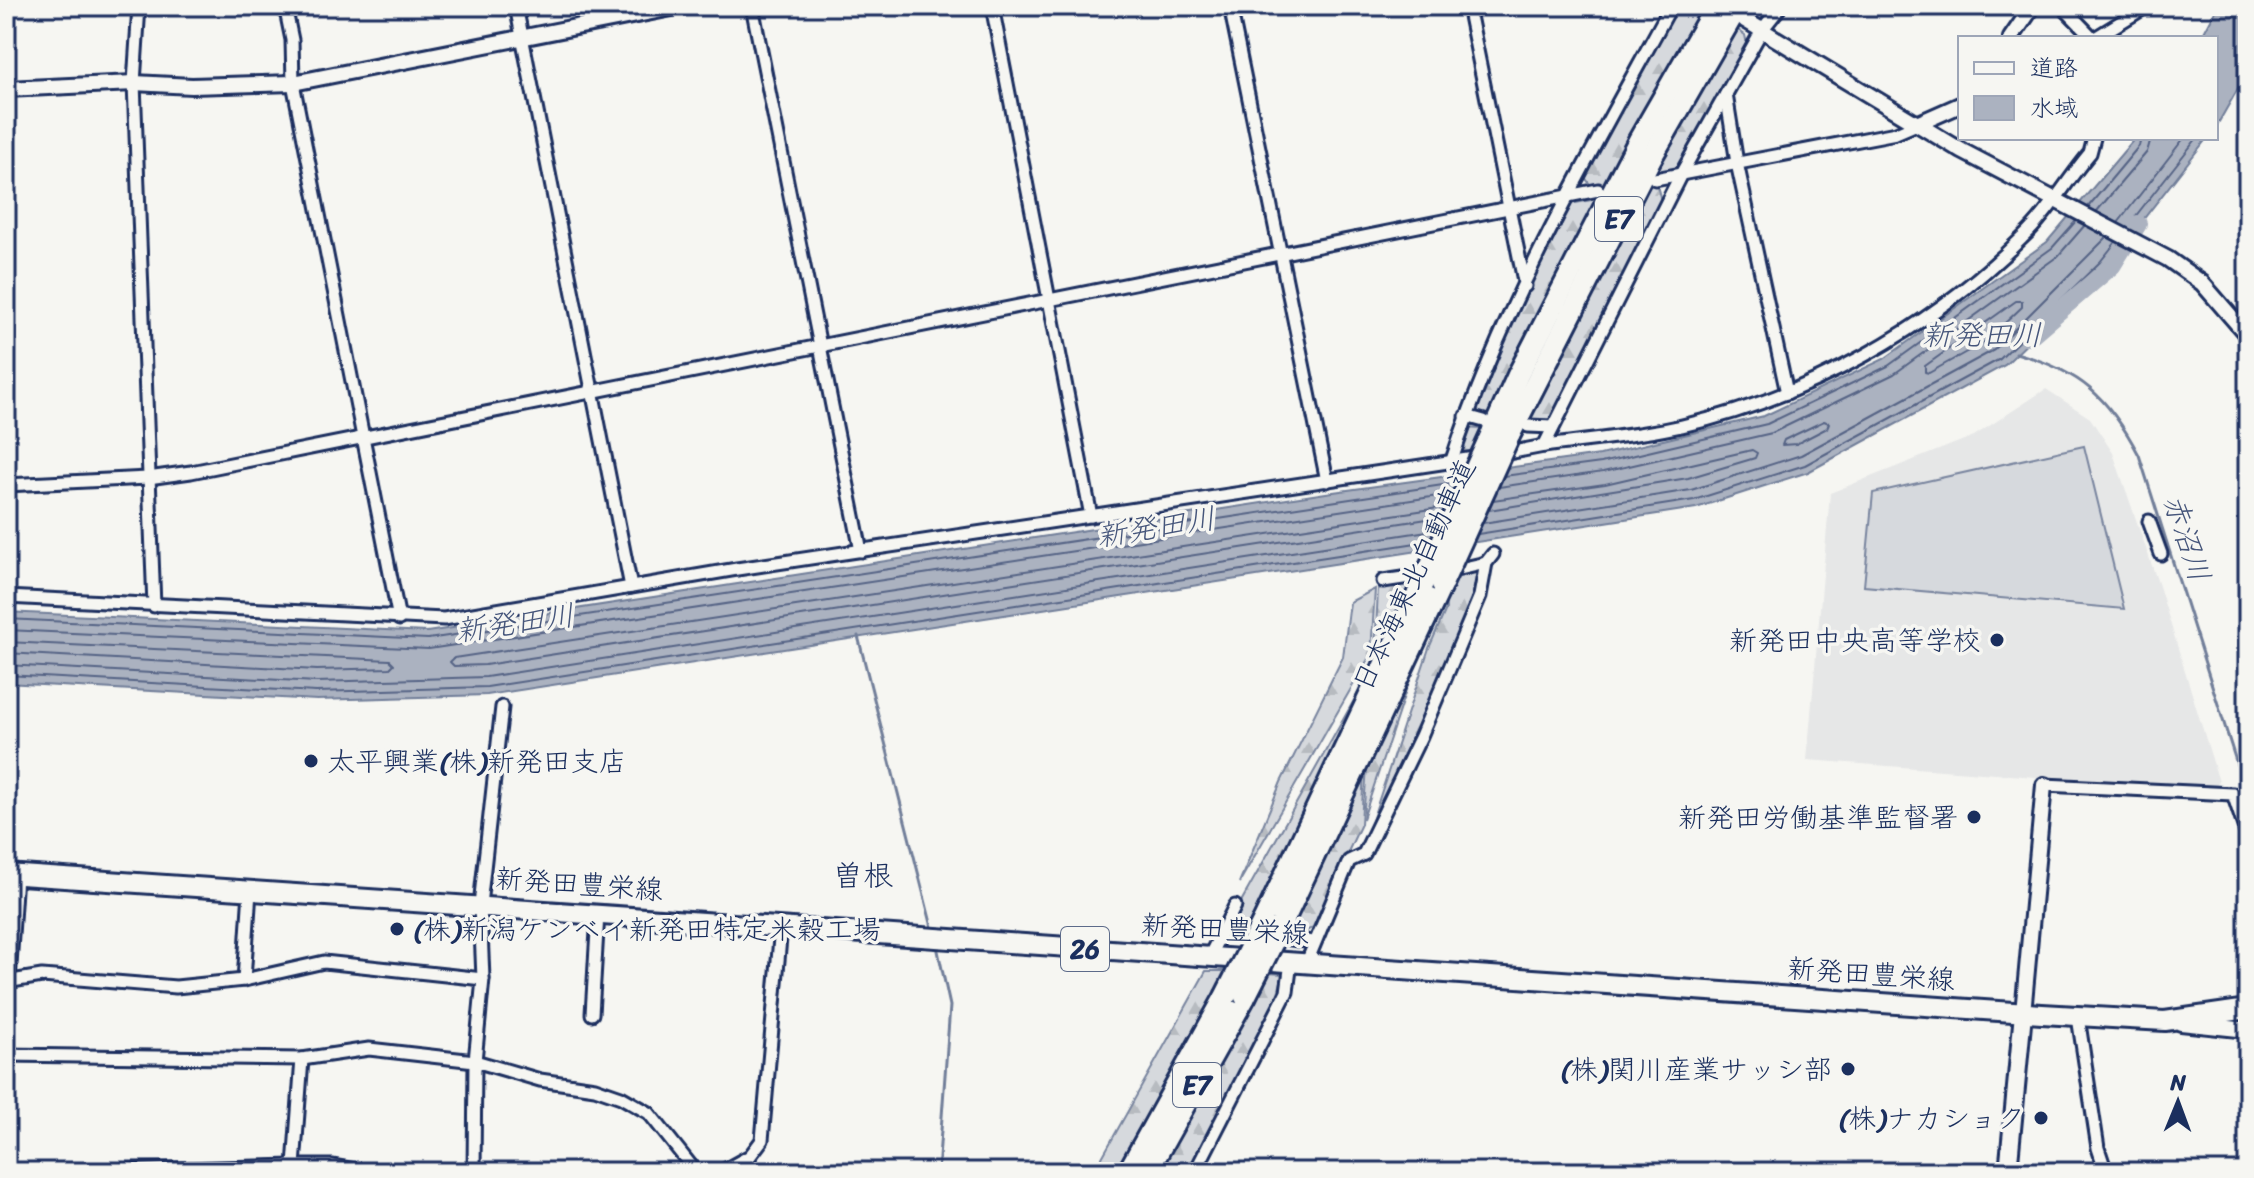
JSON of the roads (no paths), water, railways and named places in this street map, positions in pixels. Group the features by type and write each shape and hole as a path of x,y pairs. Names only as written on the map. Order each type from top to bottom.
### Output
{"highway":[{"name":"日本海東北自動車道","path":"1503,429 1518,375 1639,140 1716,6"},
{"name":"日本海東北自動車道","path":"1147,1172 1272,923 1503,429 1651,158 1742,13"},
{"name":"日本海東北自動車道","path":"1128,1172 1235,997"}],"main road":[{"name":"新発田豊栄線","path":"11,874 2078,1017 2165,1021 2248,1009"},
{"path":"2008,1172 2023,1013"}],"street":[{"path":"139,6 134,83 154,606"},
{"path":"285,6 292,40 293,83 399,619"},
{"path":"516,6 631,587"},
{"path":"6,89 134,83 192,86 293,83 682,6"},
{"path":"752,6 861,551"},
{"path":"992,6 1091,516"},
{"path":"1230,6 1327,481"},
{"path":"1468,6 1525,286"},
{"path":"1452,460 1466,416 1567,198 1671,6"},
{"path":"1544,446 1681,174 1762,30 1781,6"},
{"path":"2012,36 2033,6"},
{"path":"2062,6 2092,36"},
{"path":"2097,36 2147,6"},
{"path":"1742,13 1762,30 1917,124 2168,259 2202,283 2248,336"},
{"path":"1726,94 1737,163 1787,393"},
{"path":"1655,179 1896,133 1958,106"},
{"path":"6,597 444,619 861,551 1682,426 1787,393 1889,342 1967,288 2025,237 2057,202 2090,153 2093,140"},
{"path":"6,485 148,478 1511,210 1598,190"},
{"path":"1466,416 1503,429 1553,427"},
{"path":"2149,521 2161,554"},
{"path":"1195,1172 1287,992 1299,962 1313,942 1349,861 1364,854 1421,736 1480,596 1489,559 1383,581"},
{"path":"474,1172 475,1061 483,979 480,905 502,707"},
{"path":"2023,1013 2044,785 2233,794 2248,838"},
{"path":"11,874 7,981 42,976 176,987 244,980 324,962 483,979"},
{"path":"244,980 250,891"},
{"path":"1209,957 1235,906"},
{"path":"592,1014 598,914"},
{"path":"1229,921 1246,933 1313,942"},
{"path":"721,1172 750,1156 762,1140 781,927"},
{"path":"2078,1017 2098,1148 2106,1172"},
{"path":"2165,1021 2248,1030"},
{"path":"6,1055 302,1059 369,1049 475,1061 540,1080 595,1088 621,1097 649,1113 696,1172"},
{"path":"294,1166 302,1059"},
{"path":"73,1172 294,1166 332,1166 367,1172"}],"water":[{"path":"2218,6 2248,6 2248,71 2218,124 2218,36 2202,36"},
{"name":"新発田川","path":"2133,140 2205,140 2106,267 2005,365 1808,472 1696,508 487,695 317,700 6,683 6,612 427,632 1326,493 1600,455 1764,416 1884,359 2047,242"}],"waterway":[{"name":"新発田川","path":"2029,337 2112,266 2138,224"},
{"name":"赤沼川","path":"2016,353 2058,368 2090,389 2116,417 2139,455 2248,799"},
{"path":"858,636 933,931"},
{"path":"937,946 950,1006 938,1172"}],"place":[{"name":"新発田中央高等学校","path":"1997,640"},
{"name":"太平興業(株)新発田支店","path":"311,761"},
{"name":"新発田労働基準監督署","path":"1974,817"},
{"name":"(株)新潟ケンベイ新発田特定米穀工場","path":"397,929"},
{"name":"(株)関川産業サッシ部","path":"1848,1069"},
{"name":"(株)ナカショク","path":"2041,1118"}],"district":[{"name":"曽根","path":"863,876"}]}
